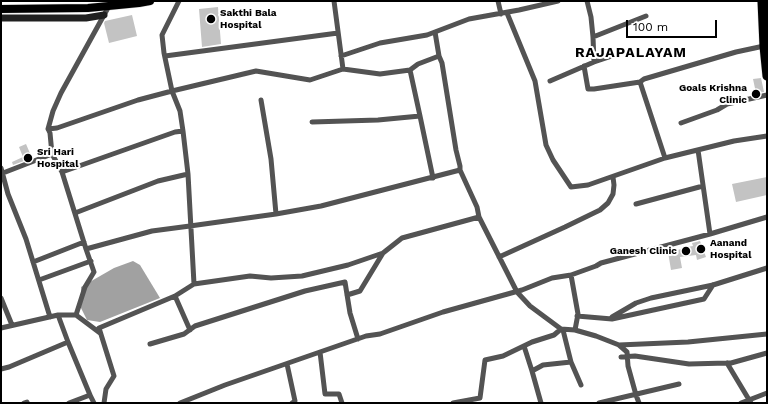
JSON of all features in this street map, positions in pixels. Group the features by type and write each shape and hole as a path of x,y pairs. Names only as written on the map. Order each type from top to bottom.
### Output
{"highway":[{"path":"762,1 765,23 764,46 767,76"}],"main road":[{"path":"1,9 34,5 88,8 150,1"},
{"path":"1,18 86,18 104,15"}],"street":[{"path":"179,1 162,35 172,90 180,111 183,131 188,174 194,284"},
{"path":"334,1 343,69"},
{"path":"498,1 535,81 546,145 553,160 571,187 588,185 665,158 734,141 767,136"},
{"path":"341,56 380,43 427,36 469,19 558,1"},
{"path":"587,1 591,18 594,62"},
{"path":"76,315 85,287 94,272 62,172 52,154 50,133 48,129 53,111 61,93 109,6"},
{"path":"593,37 646,16"},
{"path":"435,32 442,63 460,170 477,207 479,217 517,292 530,306 562,329 575,330 619,344 688,342 767,334"},
{"path":"165,56 338,33"},
{"path":"584,66 588,89 594,89 640,82 644,79 736,52 764,46"},
{"path":"550,81 594,62 621,53"},
{"path":"48,129 57,128 172,90 256,71 310,80 343,69 380,74 410,70 418,64 440,56"},
{"path":"410,70 433,178"},
{"path":"640,82 665,158"},
{"path":"681,123 717,110 727,104 767,95"},
{"path":"261,100 272,159 276,214"},
{"path":"312,122 378,120 420,116"},
{"path":"62,172 175,132 183,131"},
{"path":"698,150 710,234"},
{"path":"50,317 26,240 8,194 2,171 52,154"},
{"path":"86,249 152,231 276,214 321,206 460,170"},
{"path":"75,213 158,181 188,174"},
{"path":"499,257 600,210 608,203 613,194 613,177"},
{"path":"636,204 703,186"},
{"path":"104,403 106,389 114,376 99,328 175,296 194,284 250,276 271,278 302,276 348,265 383,253 402,238 479,217"},
{"path":"180,403 320,352 358,339 380,334 443,312 517,292 552,278 571,275 601,263 767,217"},
{"path":"33,262 84,242"},
{"path":"347,296 360,291 383,253"},
{"path":"39,280 91,262"},
{"path":"612,319 636,303 651,298 713,285 767,268"},
{"path":"571,275 578,314 575,330"},
{"path":"150,344 184,334 195,326 297,293 344,282 350,313 358,339"},
{"path":"577,316 612,319 704,299 713,285"},
{"path":"175,296 190,330"},
{"path":"1,298 12,325"},
{"path":"58,315 94,403"},
{"path":"1,328 58,315 76,315 100,333"},
{"path":"452,403 480,398 485,360 503,356 524,346 554,335 562,329"},
{"path":"562,329 572,362 581,384"},
{"path":"1,369 9,368 68,342"},
{"path":"619,344 627,352 628,366 639,403"},
{"path":"524,346 541,403"},
{"path":"320,352 325,394 339,394 342,403"},
{"path":"621,357 635,356 689,364 727,364 767,353"},
{"path":"532,371 543,365 572,362"},
{"path":"287,364 295,401 292,403"},
{"path":"727,364 750,402"},
{"path":"599,403 679,384"},
{"path":"741,403 750,402 767,393"},
{"path":"69,403 90,395"}],"shaded area":[{"path":"133,261 140,265 160,298 100,322 87,320 81,308 81,287 114,268"}],"building":[{"path":"218,7 221,44 202,47 199,9"},
{"path":"132,15 137,36 109,43 104,23 105,21"},
{"path":"761,78 764,92 756,93 753,79"},
{"path":"26,144 32,158 13,165 12,162 23,157 19,147"},
{"path":"767,177 767,195 736,202 732,184"},
{"path":"700,241 706,257 697,260 696,255 680,257 682,268 671,270 668,252 693,246 692,243"}],"place":[{"name":"Sakthi Bala Hospital","path":"211,19"},
{"name":"Goals Krishna Clinic","path":"756,94"},
{"name":"Sri Hari Hospital","path":"28,158"},
{"name":"Aanand Hospital","path":"701,249"},
{"name":"Ganesh Clinic","path":"686,251"}],"district":[{"name":"RAJAPALAYAM","path":"631,53"}]}
